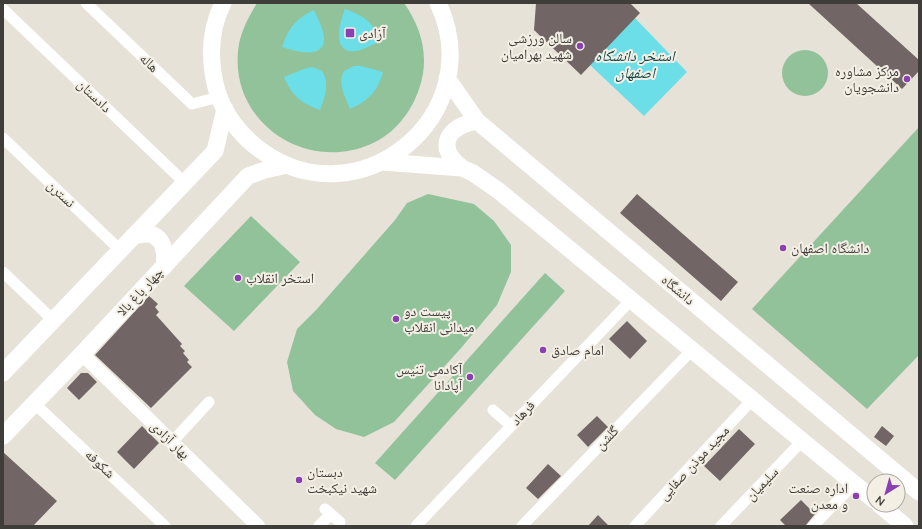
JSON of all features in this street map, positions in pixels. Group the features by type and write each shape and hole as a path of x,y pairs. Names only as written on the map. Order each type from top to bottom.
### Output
{"main road":[{"path":"208,3 213,32"},
{"path":"223,3 213,32 211,54 213,75 222,103 236,127 251,143 268,156 287,165 311,172 335,173 360,170 383,162 402,150 418,136 435,112 448,78 450,56 448,35 438,3"},
{"name":"دانشگاه","path":"448,78 477,121 919,492"},
{"path":"4,369 54,320 215,151 222,103"},
{"path":"477,121 463,124 457,128 448,139 449,153 454,162 499,191 866,494"},
{"path":"383,162 462,168"},
{"name":"چهار باغ بالا","path":"3,436 164,267 248,176 287,165"},
{"path":"133,236 148,234 156,238 164,245 164,267"},
{"path":"890,513 905,526"}],"street":[{"name":"هاله","path":"86,3 192,104 222,103"},
{"name":"دادستان","path":"3,9 184,182"},
{"name":"نسترن","path":"3,138 120,250"},
{"path":"3,272 54,320"},
{"name":"فرهاد","path":"416,526 630,300"},
{"name":"گلشن","path":"522,526 692,350"},
{"name":"بهار آزادی","path":"82,354 258,526"},
{"name":"مجید موذن صفایی","path":"635,526 752,400"},
{"path":"172,442 209,402"},
{"name":"شکوفه","path":"34,403 165,526"},
{"path":"493,410 511,426"},
{"name":"سلیمیان","path":"721,526 802,441"},
{"path":"813,526 854,484"},
{"path":"319,526 328,512 340,522"}],"green space":[{"path":"257,3 404,3 420,33 424,55 424,66 416,98 401,122 379,140 371,144 345,151 320,152 296,145 275,133 257,117 245,95 238,71 240,38"},
{"path":"805,50 818,54 824,60 828,73 824,86 818,92 805,96 792,92 786,86 782,73 786,60 792,54"},
{"path":"919,127 919,355 867,409 752,309"},
{"name":"پیست دو میدانی انقلاب","path":"428,194 474,204 494,221 511,245 511,272 497,305 462,347 394,422 364,437 336,429 315,415 293,391 287,362 297,329 317,309 395,220 407,203"},
{"name":"استخر انقلاب","path":"251,216 300,262 234,331 184,286"},
{"name":"آکادمی تنیس آپادانا","path":"545,273 565,291 395,480 375,463"}],"water":[{"path":"345,9 358,14 367,20 375,29 381,41 355,51 347,51 340,42 339,36 341,21"},
{"path":"314,10 324,37 323,44 320,49 315,52 301,52 282,47 290,29 307,13"},
{"name":"استخر دانشگاه اصفهان","path":"635,18 687,72 644,116 590,65"},
{"path":"354,66 361,66 383,72 378,85 371,95 362,103 350,109 342,90 341,80 344,71"},
{"path":"312,67 322,71 326,80 325,95 320,110 307,105 298,98 290,89 284,77"}],"building":[{"name":"سالن ورزشی شهید بهرامیان","path":"536,3 630,3 640,13 581,75 534,30"},
{"path":"808,3 856,3 919,60 919,71 902,89"},
{"path":"637,194 738,282 721,301 620,213"},
{"path":"149,296 158,304 155,307 159,312 156,315 182,344 180,346 185,351 183,353 189,360 187,362 192,367 151,408 95,355"},
{"path":"627,321 647,341 630,359 609,339"},
{"path":"81,373 88,373 97,382 79,400 67,388"},
{"path":"597,416 608,427 588,447 577,435"},
{"path":"142,426 159,443 134,469 117,452"},
{"path":"882,426 894,436 886,446 874,437"},
{"path":"739,429 755,444 720,481 704,466"},
{"path":"3,452 57,501 33,526 3,526"},
{"path":"548,464 561,476 538,499 526,488"},
{"path":"801,500 815,514 805,526 786,526 780,520"},
{"path":"598,515 609,526 588,526"}],"place":[{"name":"آزادی","path":"350,33"},
{"name":"سالن ورزشی شهید بهرامیان","path":"580,46"},
{"name":"مرکز مشاوره دانشجویان","path":"907,79"},
{"name":"دانشگاه اصفهان","path":"783,248"},
{"name":"استخر انقلاب","path":"238,278"},
{"name":"پیست دو میدانی انقلاب","path":"396,319"},
{"name":"امام صادق","path":"543,350"},
{"name":"آکادمی تنیس آپادانا","path":"470,377"},
{"name":"دبستان شهید نیکبخت","path":"299,480"},
{"name":"اداره صنعت و معدن","path":"856,496"}]}
